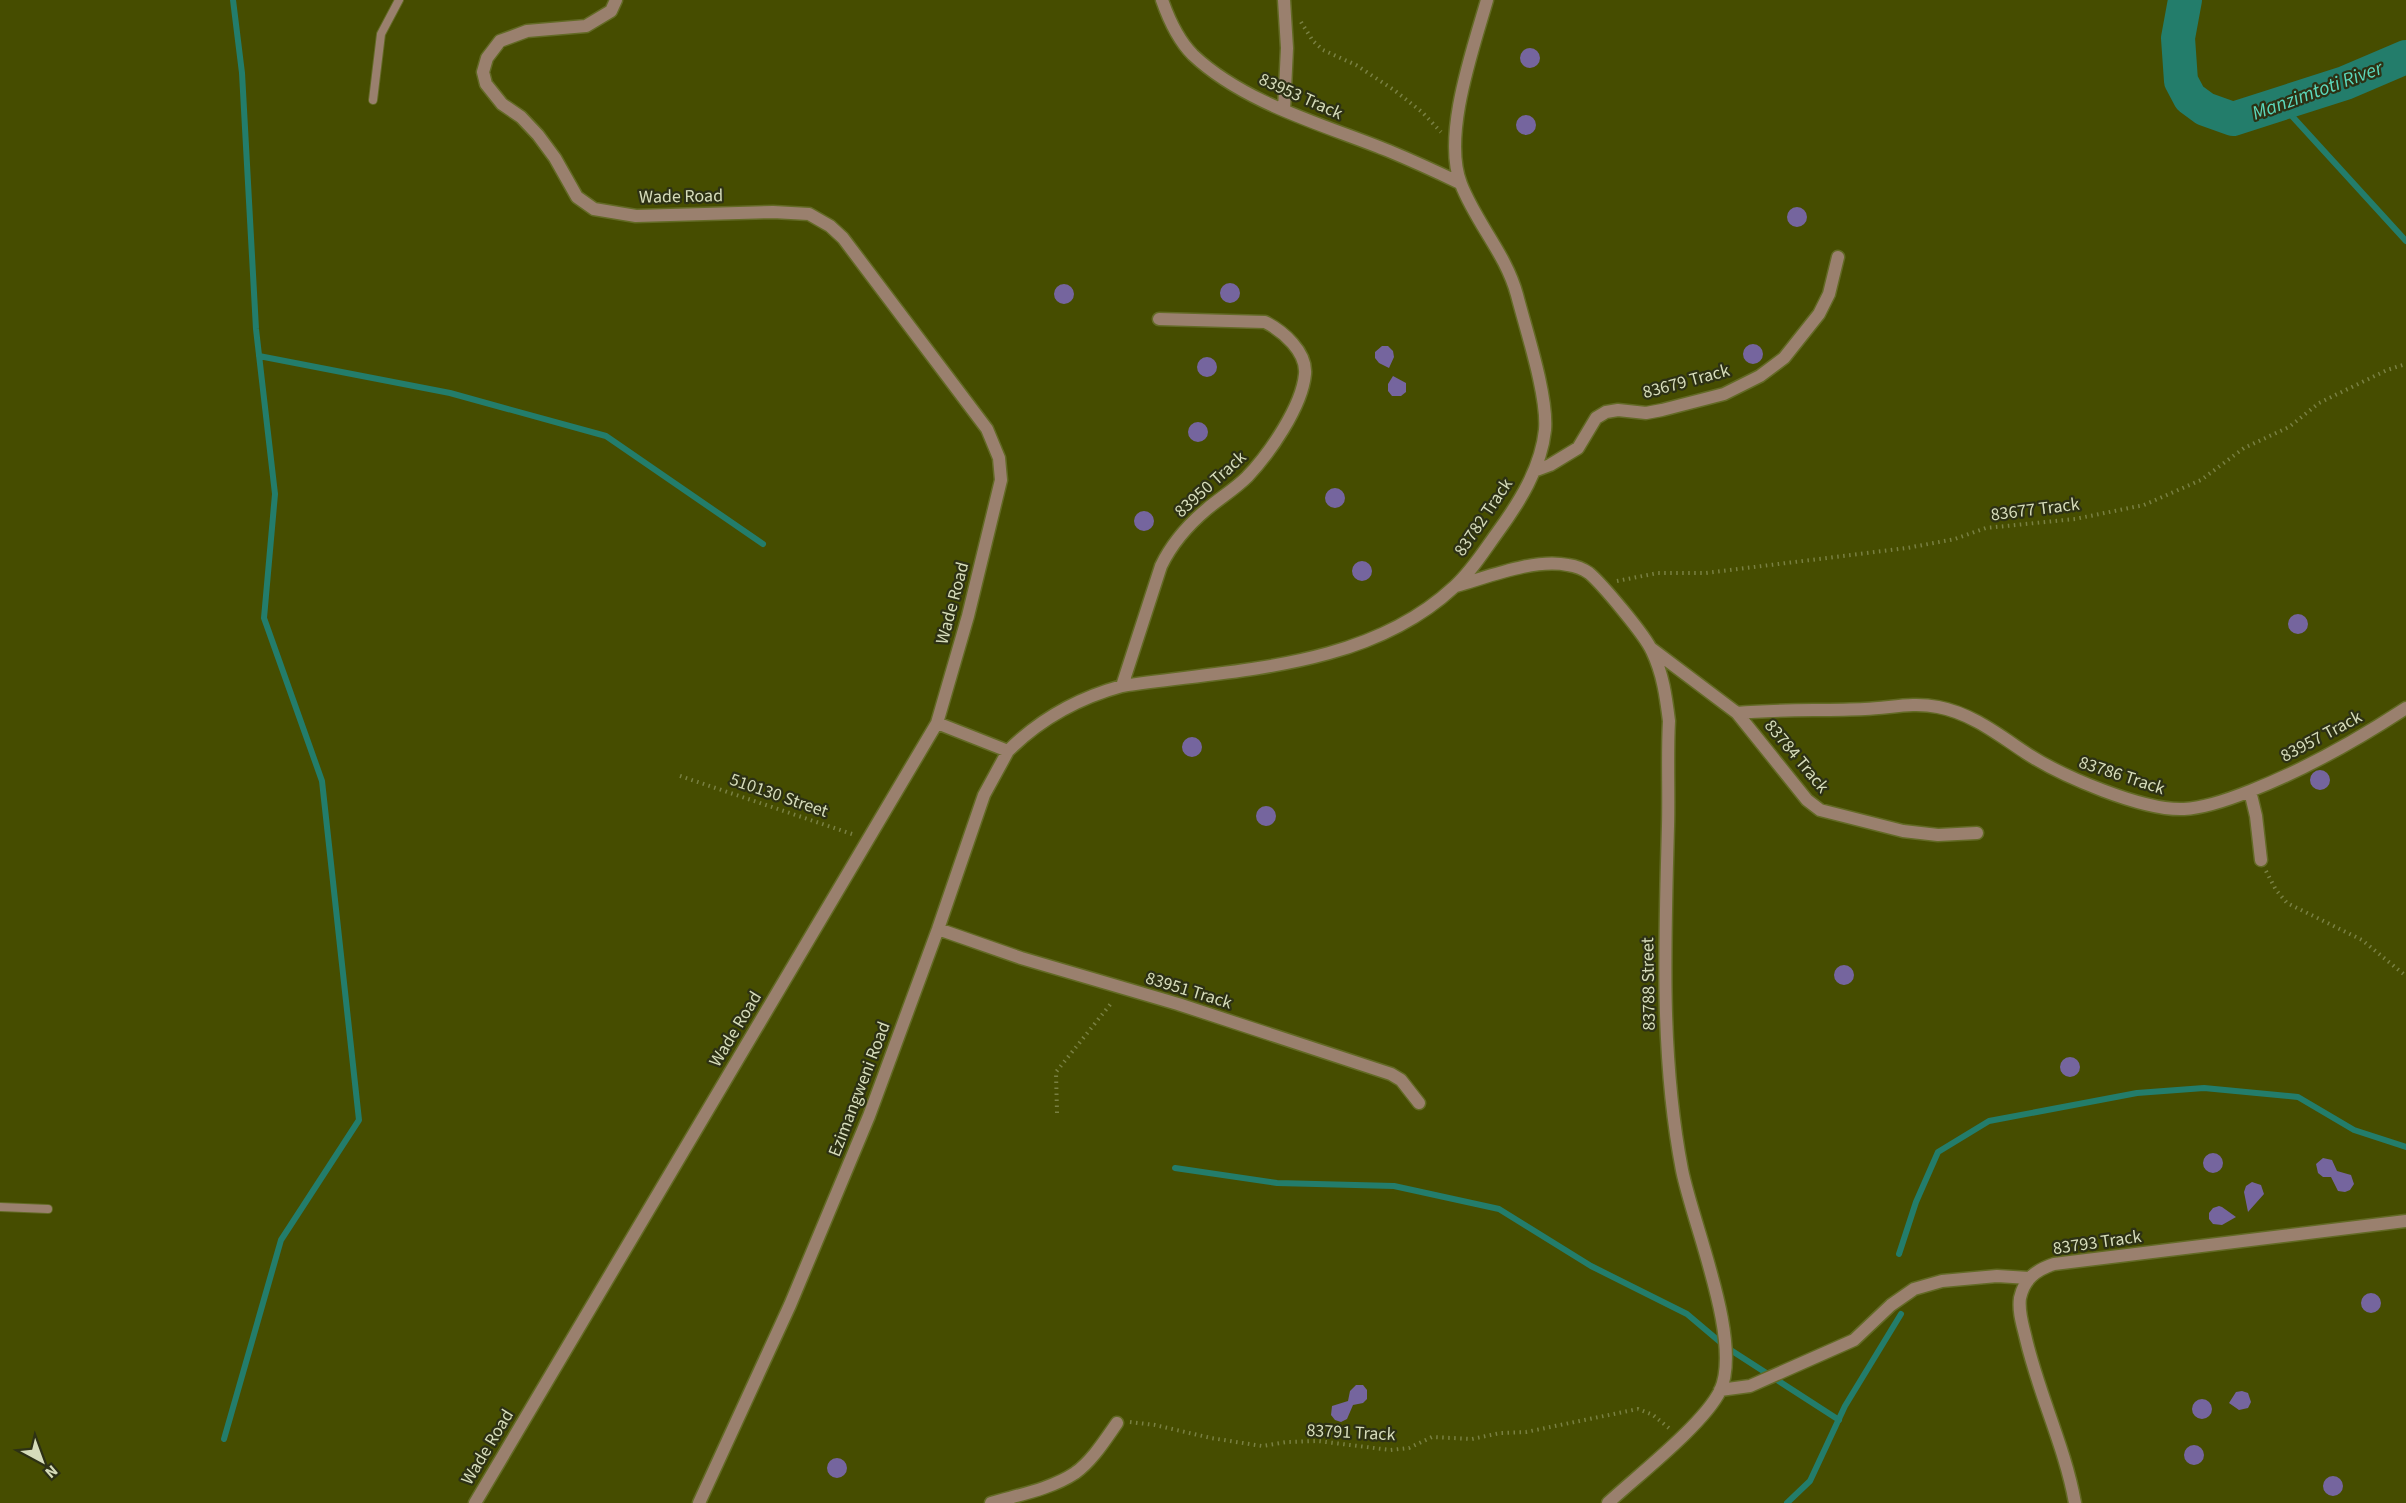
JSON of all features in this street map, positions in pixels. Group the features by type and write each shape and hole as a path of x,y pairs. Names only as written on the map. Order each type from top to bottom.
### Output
{"street":[{"name":"Wade Road","path":"475,1503 870,840 937,723 968,615 1001,480 999,458 987,429 843,238 830,226 809,214 773,212 636,216 594,209 577,197 555,158 538,135 521,117 502,104 486,84 483,72 486,58 500,41 527,31 586,26 611,12 616,0"},
{"name":"83953 Track","path":"1162,0 1177,35 1192,54 1230,83 1284,110 1389,151 1460,183"},
{"path":"1284,0 1287,48 1284,110"},
{"name":"83782 Track","path":"1008,751 1043,720 1100,692 1122,686 1284,664 1314,657 1380,635 1412,619 1456,586 1512,512 1534,471 1545,429 1544,406 1516,291 1505,262 1460,183 1456,148 1459,101 1487,0"},
{"name":"83679 Track","path":"1534,471 1550,465 1578,448 1596,418 1606,412 1618,410 1646,413 1662,410 1724,394 1760,376 1784,358 1820,314 1829,294 1838,257"},
{"name":"83950 Track","path":"1122,686 1168,551 1189,526 1246,478 1264,458 1287,422 1301,392 1305,372 1300,355 1290,340 1279,328 1265,322 1159,320"},
{"name":"83788 Street","path":"1456,586 1535,565 1565,564 1579,568 1589,573 1623,610 1651,648 1662,676 1669,722 1665,960 1670,1091 1683,1172 1723,1321 1727,1361 1720,1390 1703,1415 1608,1503"},
{"name":"83784 Track","path":"1651,648 1737,713 1808,800 1820,810 1903,831 1938,835 1977,833"},
{"name":"83786 Track","path":"1737,713 1873,709 1906,704 1939,707 1979,723 2057,771 2145,803 2165,808 2186,809 2250,791"},
{"name":"83957 Track","path":"2250,791 2295,771 2350,742 2406,708"},
{"path":"937,723 1008,751"},
{"name":"Ezimangweni Road","path":"699,1503 790,1305 869,1116 938,929 984,795 1008,751"},
{"path":"2250,791 2256,816 2261,860"},
{"name":"83951 Track","path":"938,929 1021,958 1123,988 1391,1074 1401,1080 1419,1102"},
{"name":"83793 Track","path":"2029,1278 2038,1270 2054,1264 2406,1221"},
{"path":"1720,1390 1750,1386 1854,1340 1891,1305 1914,1288 1942,1281 1997,1276 2029,1278 2021,1296 2019,1310 2033,1370 2067,1466 2075,1503"},
{"path":"992,1503 1055,1483 1075,1473 1093,1455 1117,1423"}],"lane":[{"path":"373,100 381,34 399,0"},
{"path":"0,1207 48,1209"}],"path":[{"path":"1297,11 1318,46 1394,90 1422,112 1456,148"},
{"name":"83677 Track","path":"1599,584 1658,573 1706,573 1907,548 1955,539 1986,528 2075,519 2144,505 2201,480 2244,448 2289,427 2319,403 2387,370 2406,364"},
{"name":"510130 Street","path":"680,776 870,840"},
{"path":"2261,860 2276,890 2287,903 2362,940 2406,976"},
{"path":"1057,1113 1056,1072 1123,988"},
{"name":"83791 Track","path":"1117,1423 1134,1422 1155,1425 1211,1438 1262,1446 1318,1441 1390,1450 1409,1448 1432,1437 1472,1439 1500,1433 1526,1432 1638,1408 1653,1414 1679,1438"}],"building":[{"path":"1530,48 1537,51 1540,58 1537,65 1530,68 1523,65 1520,58 1523,51"},
{"path":"1526,115 1533,118 1536,125 1533,132 1526,135 1519,132 1516,125 1519,118"},
{"path":"1797,207 1804,210 1807,217 1804,224 1797,227 1790,224 1787,217 1790,210"},
{"path":"1230,283 1237,286 1240,293 1237,300 1230,303 1223,300 1220,293 1223,286"},
{"path":"1064,284 1071,287 1074,294 1071,301 1064,304 1057,301 1054,294 1057,287"},
{"path":"1753,344 1760,347 1763,354 1760,361 1753,364 1746,361 1743,354 1746,347"},
{"path":"1382,346 1388,346 1393,351 1394,357 1389,368 1375,358 1375,352"},
{"path":"1207,357 1214,360 1217,367 1214,374 1207,377 1200,374 1197,367 1200,360"},
{"path":"1393,376 1406,383 1406,392 1401,396 1392,396 1388,391 1388,384"},
{"path":"1198,422 1205,425 1208,432 1205,439 1198,442 1191,439 1188,432 1191,425"},
{"path":"1335,488 1342,491 1345,498 1342,505 1335,508 1328,505 1325,498 1328,491"},
{"path":"1144,511 1151,514 1154,521 1151,528 1144,531 1137,528 1134,521 1137,514"},
{"path":"1362,561 1369,564 1372,571 1369,578 1362,581 1355,578 1352,571 1355,564"},
{"path":"2298,614 2305,617 2308,624 2305,631 2298,634 2291,631 2288,624 2291,617"},
{"path":"1192,737 1199,740 1202,747 1199,754 1192,757 1185,754 1182,747 1185,740"},
{"path":"2320,770 2327,773 2330,780 2327,787 2320,790 2313,787 2310,780 2313,773"},
{"path":"1266,806 1273,809 1276,816 1273,823 1266,826 1259,823 1256,816 1259,809"},
{"path":"1844,965 1851,968 1854,975 1851,982 1844,985 1837,982 1834,975 1837,968"},
{"path":"2070,1057 2077,1060 2080,1067 2077,1074 2070,1077 2063,1074 2060,1067 2063,1060"},
{"path":"2213,1153 2220,1156 2223,1163 2220,1170 2213,1173 2206,1170 2203,1163 2206,1156"},
{"path":"2323,1158 2332,1160 2337,1171 2351,1175 2354,1184 2350,1190 2338,1191 2331,1177 2323,1177 2318,1173 2316,1164"},
{"path":"2252,1182 2261,1185 2264,1194 2248,1212 2244,1192 2246,1186"},
{"path":"2219,1206 2236,1217 2222,1225 2213,1224 2209,1219 2209,1213 2213,1208"},
{"path":"2371,1293 2378,1296 2381,1303 2378,1310 2371,1313 2364,1310 2361,1303 2364,1296"},
{"path":"1356,1385 1363,1385 1367,1390 1367,1399 1363,1403 1353,1405 1347,1419 1341,1422 1335,1420 1331,1415 1332,1406 1348,1401 1350,1391"},
{"path":"2236,1392 2248,1393 2251,1402 2248,1408 2239,1410 2229,1403"},
{"path":"2202,1399 2209,1402 2212,1409 2209,1416 2202,1419 2195,1416 2192,1409 2195,1402"},
{"path":"2194,1445 2201,1448 2204,1455 2201,1462 2194,1465 2187,1462 2184,1455 2187,1448"},
{"path":"837,1458 844,1461 847,1468 844,1475 837,1478 830,1475 827,1468 830,1461"},
{"path":"2333,1476 2340,1479 2343,1486 2340,1493 2333,1496 2326,1493 2323,1486 2326,1479"}],"waterway":[{"path":"224,1439 281,1240 359,1120 322,781 264,618 275,494 256,329 242,73 233,0"},
{"name":"Manzimtoti River","path":"2185,0 2178,38 2181,81 2190,98 2205,109 2233,119 2345,83 2406,57"},
{"path":"2281,104 2406,241"},
{"path":"259,356 450,393 606,436 763,544"},
{"path":"1899,1254 1916,1202 1938,1152 1989,1121 2137,1093 2204,1088 2298,1097 2354,1130 2406,1147"},
{"path":"1175,1168 1277,1183 1394,1186 1499,1209 1591,1266 1687,1314 1726,1347 1839,1420"},
{"path":"1787,1503 1810,1481 1845,1406 1901,1314"}]}
